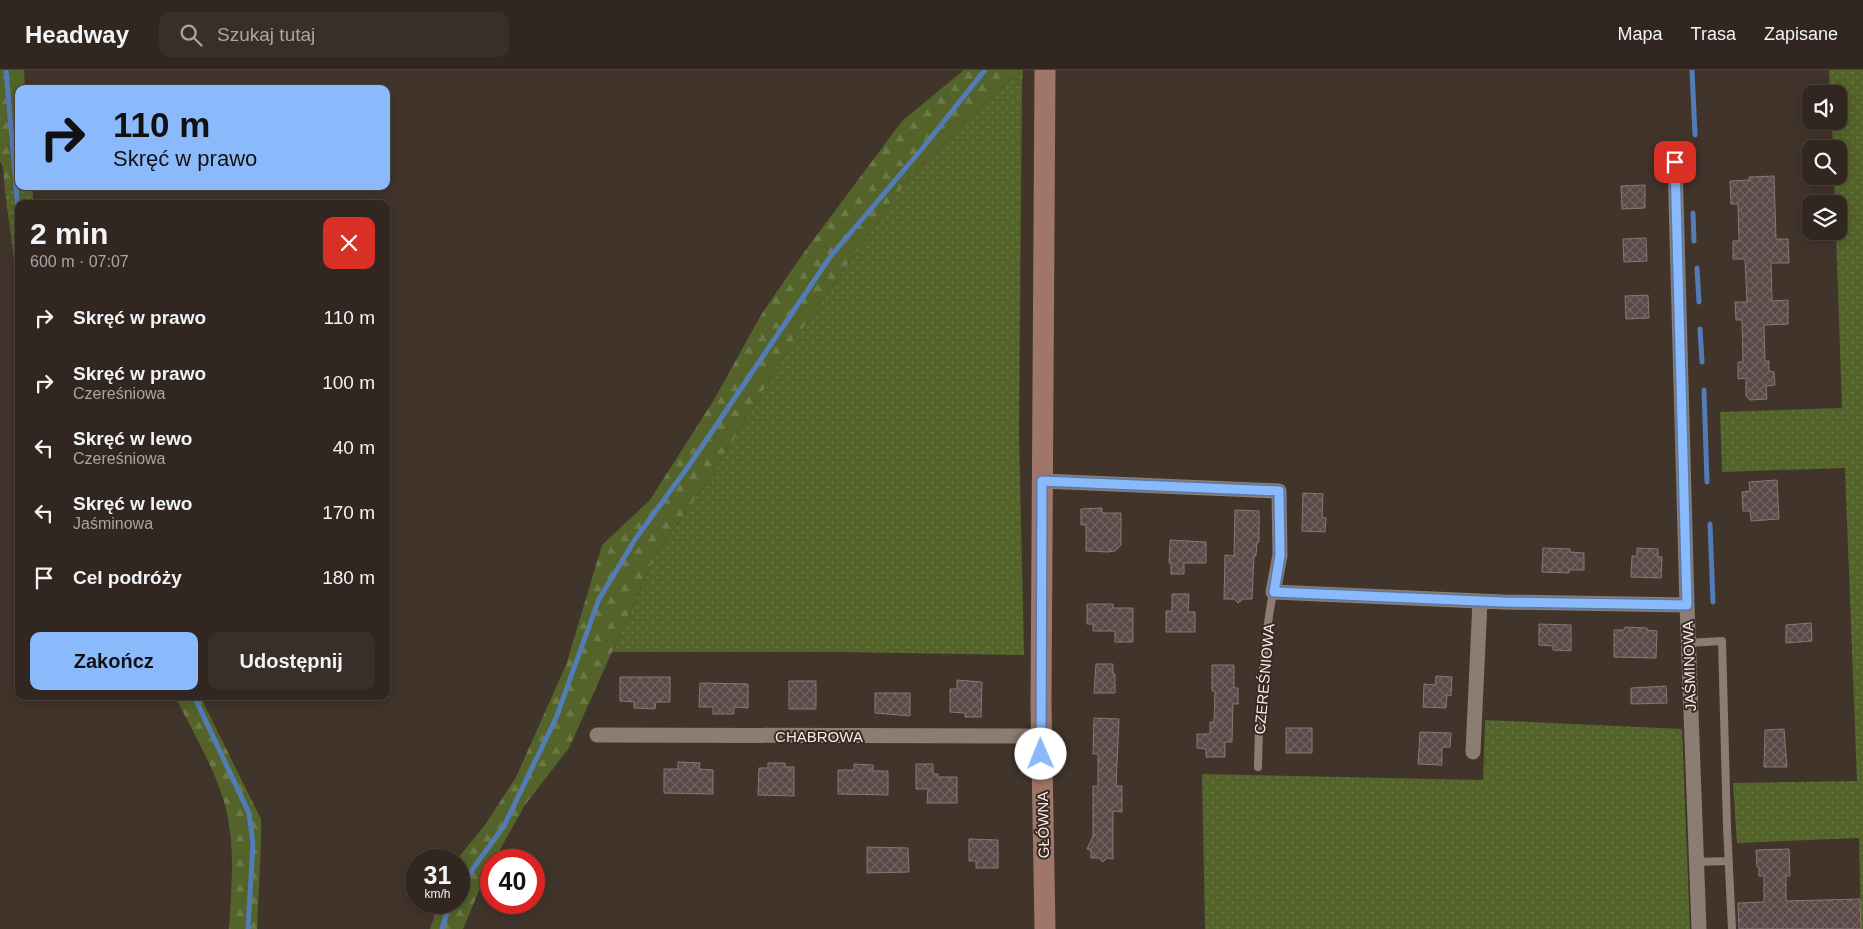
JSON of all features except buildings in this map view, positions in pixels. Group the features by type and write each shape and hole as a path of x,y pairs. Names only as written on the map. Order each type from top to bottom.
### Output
{"street":[{"name":"GŁÓWNA","path":"1045,70 1041,736 1045,929"},
{"name":"JAŚMINOWA","path":"1675,162 1688,642 1699,929"},
{"name":"CZEREŚNIOWA","path":"1042,481 1279,491 1280,555 1274,592"},
{"path":"1274,592 1480,601 1687,605"},
{"path":"1473,752 1480,601"},
{"name":"CHABROWA","path":"597,735 1041,736"}],"lane":[{"name":"CZEREŚNIOWA","path":"1258,767 1259,708 1265,634 1274,592"},
{"path":"1688,642 1722,641 1728,861 1732,929"},
{"path":"1697,862 1728,861"}],"green space":[{"path":"0,70 24,70 25,85 15,85 15,190 5,191 3,167 0,162"},
{"path":"964,70 1023,70 1022,80 1011,78 909,178 794,340 715,470 655,556 569,748 525,805 500,849 480,849 480,888 470,912 470,849 465,849 485,825 516,777 566,665 602,545 650,500 715,398 761,315 802,255 902,121"},
{"path":"1829,70 1863,70 1863,929 1861,929 1859,838 1737,843 1733,783 1857,781 1845,468 1722,472 1720,412 1842,408 1836,240 1847,240 1847,195 1835,195 1834,185 1847,185 1847,140 1833,140 1832,130 1847,130 1847,85 1830,85"},
{"path":"1011,78 1022,80 1019,432 1024,655 843,652 612,652 655,556 715,470 794,340 909,178"},
{"path":"32,190 34,200 15,200 15,267 5,191"},
{"path":"177,700 202,700 261,819 257,929 229,929 232,860 228,818 213,771"},
{"path":"1485,720 1682,729 1690,929 1205,929 1202,774 1483,780"},
{"path":"435,914 469,914 463,929 430,929"}],"waterway":[{"path":"6,70 15,175"},
{"path":"470,873 504,826 556,718 599,599 636,538 690,464 830,257 921,150 985,70"},
{"path":"1692,70 1695,135"},
{"path":"16,190 17,200"},
{"path":"1693,213 1694,241"},
{"path":"1697,268 1699,302"},
{"path":"1700,329 1702,362"},
{"path":"1704,390 1707,482"},
{"path":"1710,524 1713,602"},
{"path":"196,700 249,813 253,844 248,929"},
{"path":"442,929 446,914"}],"route":[{"path":"1041,754 1042,481 1279,491 1280,555 1274,592 1503,602 1687,605 1675,162"}]}
